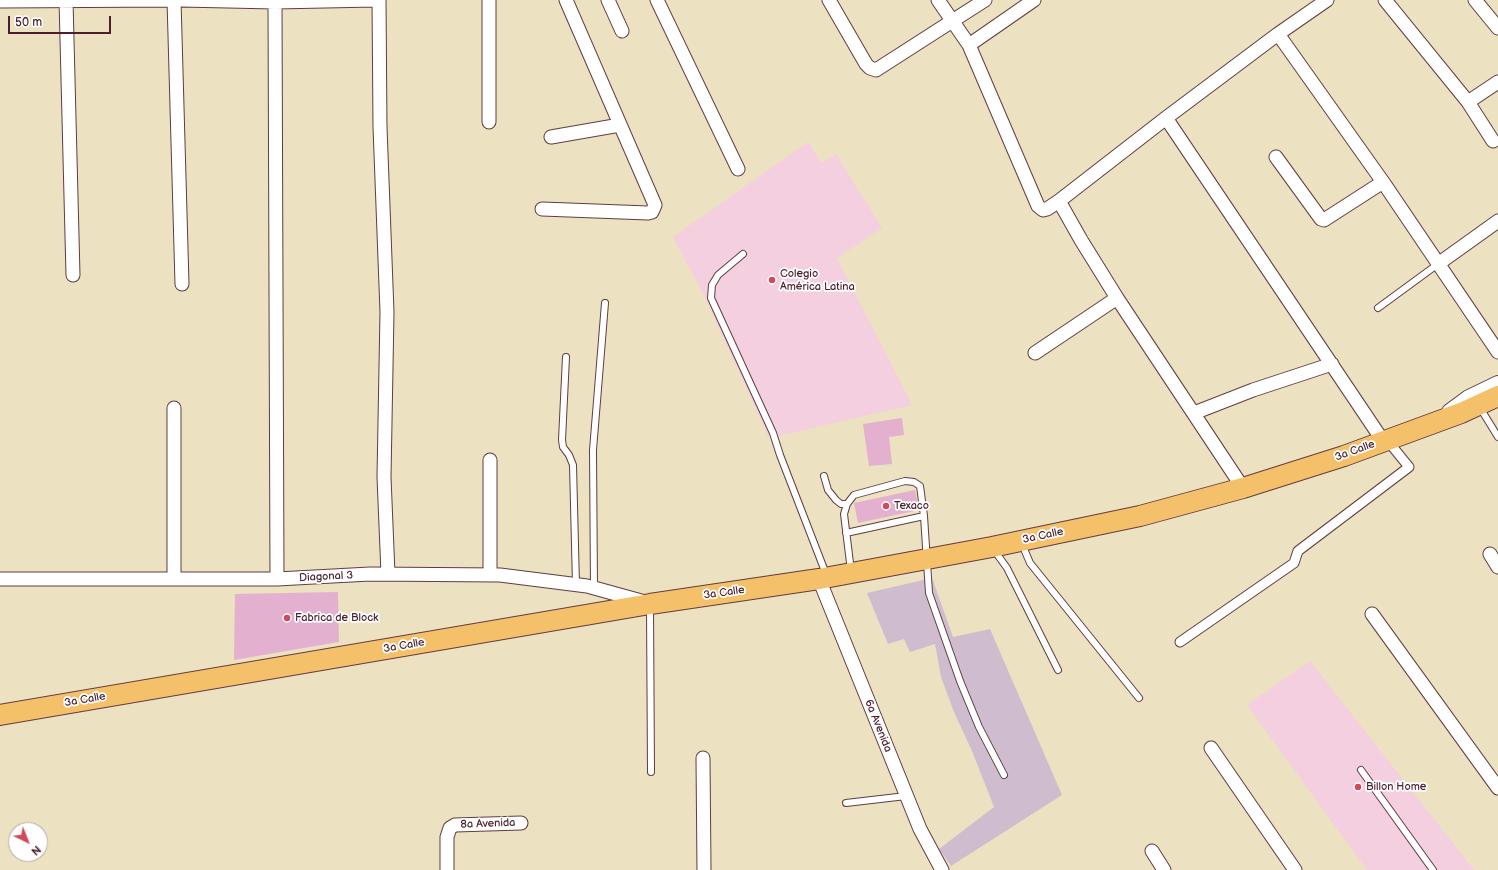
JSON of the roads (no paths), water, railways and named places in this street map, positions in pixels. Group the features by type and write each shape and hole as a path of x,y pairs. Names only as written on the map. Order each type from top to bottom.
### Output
{"main road":[{"name":"3a Calle","path":"0,715 650,604 823,579 992,547 1140,516 1243,488 1344,456 1441,420 1498,396"}],"street":[{"path":"66,0 73,275"},
{"path":"0,1 173,0 182,284"},
{"path":"181,0 275,2 375,0"},
{"path":"379,0 380,127 386,312 384,477 388,574"},
{"path":"489,0 489,122"},
{"path":"542,208 648,213 652,212 655,205 566,0"},
{"path":"608,0 622,31"},
{"path":"657,0 738,169"},
{"path":"829,0 866,64 870,68 876,70 985,0"},
{"path":"938,0 969,45 1038,206 1043,210 1048,209 1059,201 1278,34 1328,0"},
{"path":"969,45 1034,0"},
{"path":"1385,0 1468,102 1493,141"},
{"path":"1475,0 1498,28"},
{"path":"275,2 277,579"},
{"path":"1278,34 1383,182 1498,352"},
{"path":"1468,102 1498,82"},
{"path":"1166,118 1385,441 1409,467 1298,551 1294,563 1180,642"},
{"path":"551,138 620,125"},
{"path":"1276,157 1321,220 1324,220 1383,182"},
{"path":"1059,201 1081,240 1118,298 1243,488"},
{"path":"1438,264 1498,221"},
{"path":"1035,353 1118,298"},
{"path":"1194,413 1253,390 1332,364"},
{"name":"3a Calle","path":"1441,420 1469,398 1498,384"},
{"name":"3a Calle","path":"1441,420 1464,418 1498,405"},
{"path":"174,408 174,579"},
{"path":"490,460 490,575"},
{"path":"1490,554 1498,567"},
{"name":"Diagonal 3","path":"0,580 277,579 388,574 490,575 594,588 650,604"},
{"name":"6a Avenida","path":"823,579 906,796 920,829 942,870"},
{"path":"1372,614 1498,788"},
{"path":"1211,748 1295,870"},
{"path":"703,758 703,803"},
{"name":"8a Avenida","path":"447,870 447,837 450,828 455,825 521,823"},
{"path":"1152,851 1164,870"}],"lane":[{"path":"743,254 718,275 712,285 711,298 773,433 823,579"},
{"path":"1378,308 1438,264"},
{"path":"594,588 593,450 605,303"},
{"path":"566,357 562,440 563,447 569,455 573,465 576,585"},
{"path":"1482,411 1498,437"},
{"path":"824,476 828,490 836,500 841,504 847,504"},
{"path":"851,573 844,514 847,504 854,495 905,481 914,482 920,486 924,516 929,593 960,681 979,726 1004,775"},
{"path":"846,533 924,516"},
{"path":"1020,541 1030,563 1139,698"},
{"path":"992,547 1007,568 1058,670"},
{"path":"650,604 650,772"},
{"path":"1361,770 1433,870"},
{"path":"846,803 906,796"},
{"path":"703,803 704,870"}],"place":[{"name":"Colegio América Latina","path":"772,280"},
{"name":"Texaco","path":"886,506"},
{"name":"Fabrica de Block","path":"287,618"},
{"name":"Billon Home","path":"1358,787"}]}
